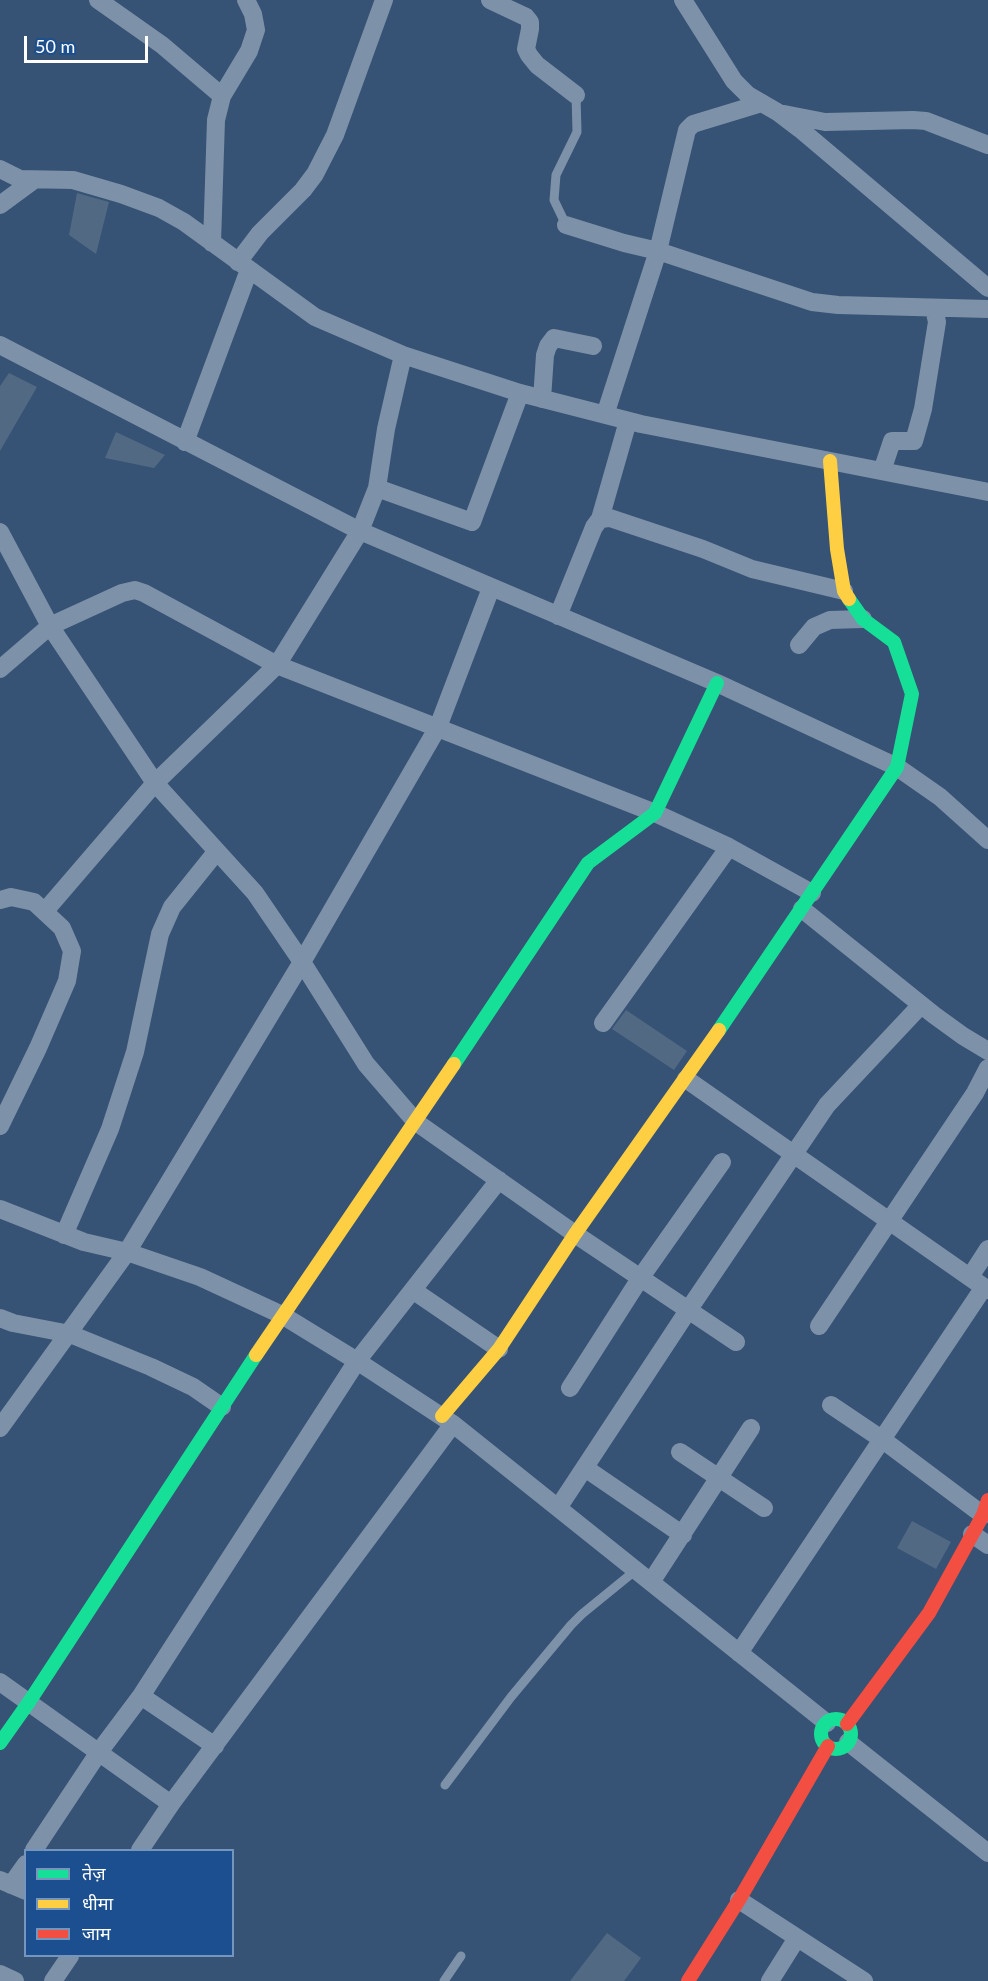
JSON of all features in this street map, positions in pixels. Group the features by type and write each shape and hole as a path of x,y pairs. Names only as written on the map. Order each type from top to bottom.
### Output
{"street":[{"path":"98,0 162,45 222,96"},
{"path":"212,243 216,120 222,96 249,51 256,30 253,14 246,0"},
{"path":"185,442 244,266 260,233 303,190 321,164 335,135 384,0"},
{"path":"490,0 526,16 530,22 526,49 529,55 537,65 576,95"},
{"path":"683,0 734,81 748,96 779,113 988,288"},
{"path":"605,415 658,251 687,130 693,124 762,103"},
{"path":"779,113 825,122 926,121 988,145"},
{"path":"0,169 20,179 73,180 159,208 184,222 315,317 403,355 520,393 628,421 988,492"},
{"path":"0,205 34,180"},
{"path":"566,225 658,251 812,302 838,306 988,309"},
{"path":"882,471 892,441 914,441 923,409 937,322 934,308"},
{"path":"542,399 545,355 554,338 593,346"},
{"path":"0,345 360,531 717,683 897,767 940,797 988,840"},
{"path":"45,911 155,783 277,665 360,531 377,488 386,429 403,355"},
{"path":"377,488 472,522 520,393"},
{"path":"558,616 590,537 600,519 628,421"},
{"path":"141,1849 171,1804 499,1349 575,1234 686,1079 897,767 912,694 894,642 863,619 844,591 837,549 830,461"},
{"path":"600,519 610,518 703,549 752,569 844,591"},
{"path":"0,532 50,626 155,783 255,893 302,962 366,1064 416,1122 575,1234 736,1342"},
{"path":"0,1428 127,1252 302,962 438,727 491,588"},
{"path":"0,669 50,626 122,593 135,590 277,665 656,813 729,847 812,892"},
{"path":"799,645 814,627 830,620 863,619"},
{"path":"0,1743 282,1315 416,1122 588,863 656,813 717,683"},
{"path":"603,1023 729,847"},
{"path":"64,1235 110,1129 135,1052 160,934 172,907 217,851"},
{"path":"0,900 11,897 34,902 62,928 72,951 67,981 0,1126"},
{"path":"802,909 921,1005 988,1051"},
{"path":"558,1508 827,1105 921,1005"},
{"path":"819,1326 975,1093 988,1068"},
{"path":"686,1079 981,1285"},
{"path":"570,1388 641,1277 722,1162"},
{"path":"35,1849 99,1752 141,1696 357,1361 499,1180"},
{"path":"0,1209 84,1242 127,1252 200,1277 282,1315 357,1361 447,1420 826,1723"},
{"path":"740,1653 883,1440 981,1285 988,1249"},
{"path":"414,1291 499,1349"},
{"path":"0,1318 13,1323 70,1334 193,1387 222,1407"},
{"path":"831,1405 985,1508 929,1612 848,1733 839,1748 828,1746 823,1741 823,1727 826,1723 836,1719 841,1720 848,1733 988,1853"},
{"path":"651,1582 752,1428"},
{"path":"680,1452 764,1508"},
{"path":"585,1468 683,1535"},
{"path":"972,1534 988,1545"},
{"path":"0,1682 171,1804"},
{"path":"141,1696 215,1746"},
{"path":"688,1981 828,1746"},
{"path":"12,1886 24,1867"},
{"path":"738,1900 797,1938 843,1975 864,1981"},
{"path":"770,1981 797,1938"},
{"path":"52,1981 69,1957"},
{"path":"0,1974 15,1981"}],"lane":[{"path":"566,225 554,201 556,175 577,132 576,95"},
{"path":"445,1785 511,1697 571,1625 636,1570"},
{"path":"444,1981 461,1956"}],"building":[{"path":"77,193 109,202 96,254 69,235"},
{"path":"9,373 37,387 0,451 0,386"},
{"path":"116,432 165,455 154,468 105,458"},
{"path":"626,1010 687,1051 674,1070 612,1029"},
{"path":"912,1521 951,1542 936,1569 897,1548"},
{"path":"607,1933 641,1958 624,1981 570,1981"}],"traffic: fast":[{"path":"719,1030 897,767 912,694 894,642 863,619 849,599"},
{"path":"454,1064 588,863 655,813 717,683"},
{"path":"0,1743 256,1355"},
{"path":"836,1719 846,1724 851,1734 846,1744 836,1749 826,1744 821,1734 826,1724 836,1719"}],"traffic: slow":[{"path":"830,461 837,549 844,591 849,599"},
{"path":"442,1416 499,1349 575,1234 719,1030"},
{"path":"256,1355 454,1064"}],"traffic: jam":[{"path":"847,1724 929,1613 983,1515 988,1500"},
{"path":"688,1981 739,1900 828,1746"}]}
